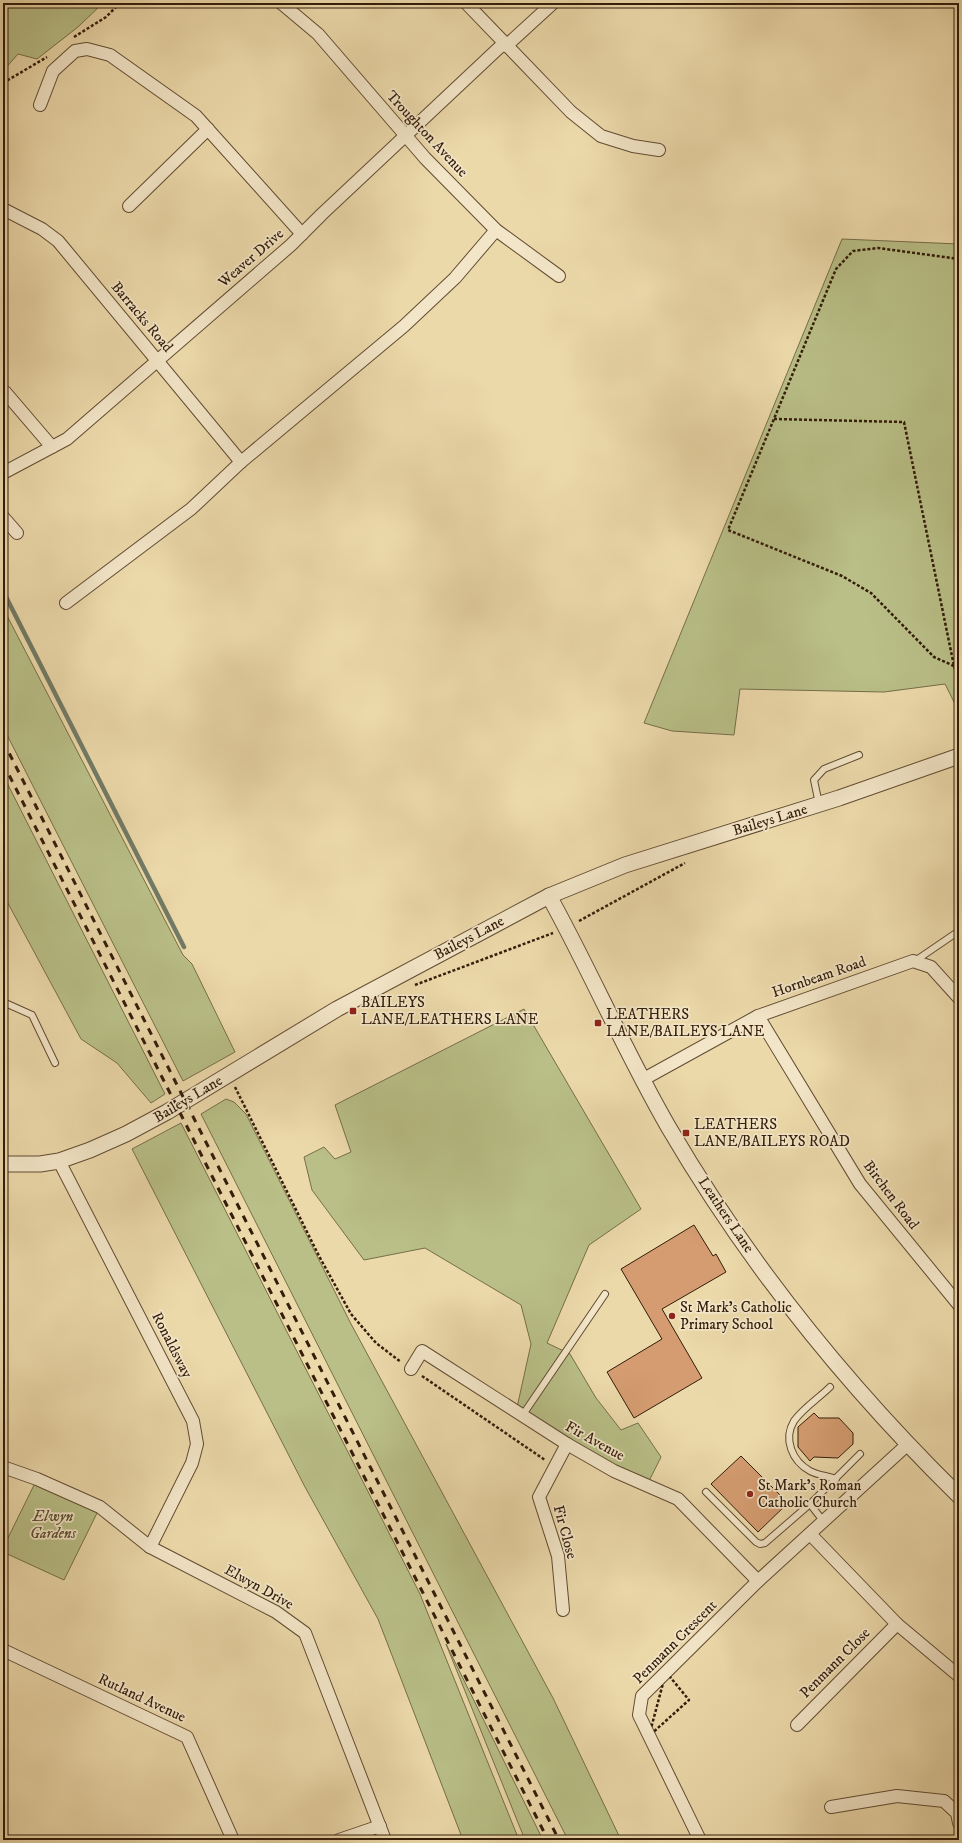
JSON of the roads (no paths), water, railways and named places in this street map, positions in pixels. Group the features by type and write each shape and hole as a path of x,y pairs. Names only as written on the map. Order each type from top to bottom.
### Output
{"street":[{"name":"Troughton Avenue","path":"281,3 318,34 406,136 496,230 559,276"},
{"path":"466,3 571,112 602,136 633,146 658,150"},
{"name":"Weaver Drive","path":"3,473 67,440 302,234 406,136 553,3"},
{"path":"40,105 52,71 75,51 87,49 110,55 196,116 302,234"},
{"path":"129,206 208,129"},
{"name":"Barracks Road","path":"4,214 42,228 58,241 241,462"},
{"path":"66,603 191,509 241,462 404,326 455,278 496,230"},
{"path":"5,392 52,447"},
{"path":"3,517 17,533"},
{"name":"Baileys Lane","path":"3,1164 40,1164 59,1161 90,1150 126,1134 167,1112 337,1009 549,896 625,865 819,804 959,756"},
{"name":"Leathers Lane","path":"549,896 610,1020 642,1080 697,1173 730,1223 811,1332 857,1388 908,1444 959,1496"},
{"path":"913,962 931,967 959,998"},
{"name":"Hornbeam Road","path":"642,1080 758,1016 913,962"},
{"name":"Birchen Road","path":"758,1016 860,1184 959,1306"},
{"name":"Ronaldsway","path":"59,1161 194,1421 197,1444 192,1463 150,1547"},
{"name":"Fir Avenue","path":"411,1369 422,1351 567,1444 614,1471 678,1499 758,1581"},
{"name":"Fir Close","path":"563,1610 558,1556 539,1497 567,1444"},
{"name":"Penmann Crescent","path":"700,1840 639,1715 642,1696 758,1581 908,1444"},
{"name":"Elwyn Drive","path":"3,1467 38,1479 100,1507 150,1547 276,1612 305,1633 380,1826 384,1840"},
{"path":"810,1534 897,1624 959,1676"},
{"name":"Penmann Close","path":"796,1725 897,1624"},
{"name":"Rutland Avenue","path":"3,1650 187,1737 232,1840"},
{"path":"831,1807 897,1796 944,1801 957,1813 959,1822"},
{"path":"339,1840 380,1826"}],"lane":[{"path":"819,804 814,780 824,770 859,755"},
{"path":"913,962 959,931"},
{"path":"3,1002 32,1015 55,1063"},
{"path":"522,1416 605,1294"},
{"path":"830,1387 794,1422 790,1432 789,1444 794,1455 809,1471 836,1479"},
{"path":"706,1492 760,1544 765,1543 810,1504 860,1454"},
{"path":"810,1504 824,1522"}],"waterway":[{"path":"3,591 184,947"}],"railway":[{"path":"3,741 559,1840"},
{"path":"3,763 548,1840"}],"place":[{"name":"BAILEYS LANE/LEATHERS LANE","path":"353,1011"},
{"name":"LEATHERS LANE/BAILEYS LANE","path":"598,1023"},
{"name":"LEATHERS LANE/BAILEYS ROAD","path":"686,1133"},
{"name":"St Mark's Catholic Primary School","path":"672,1316"},
{"name":"St Mark's Roman Catholic Church","path":"750,1494"}],"park label":[{"name":"Elwyn Gardens","path":"53,1524"}]}
